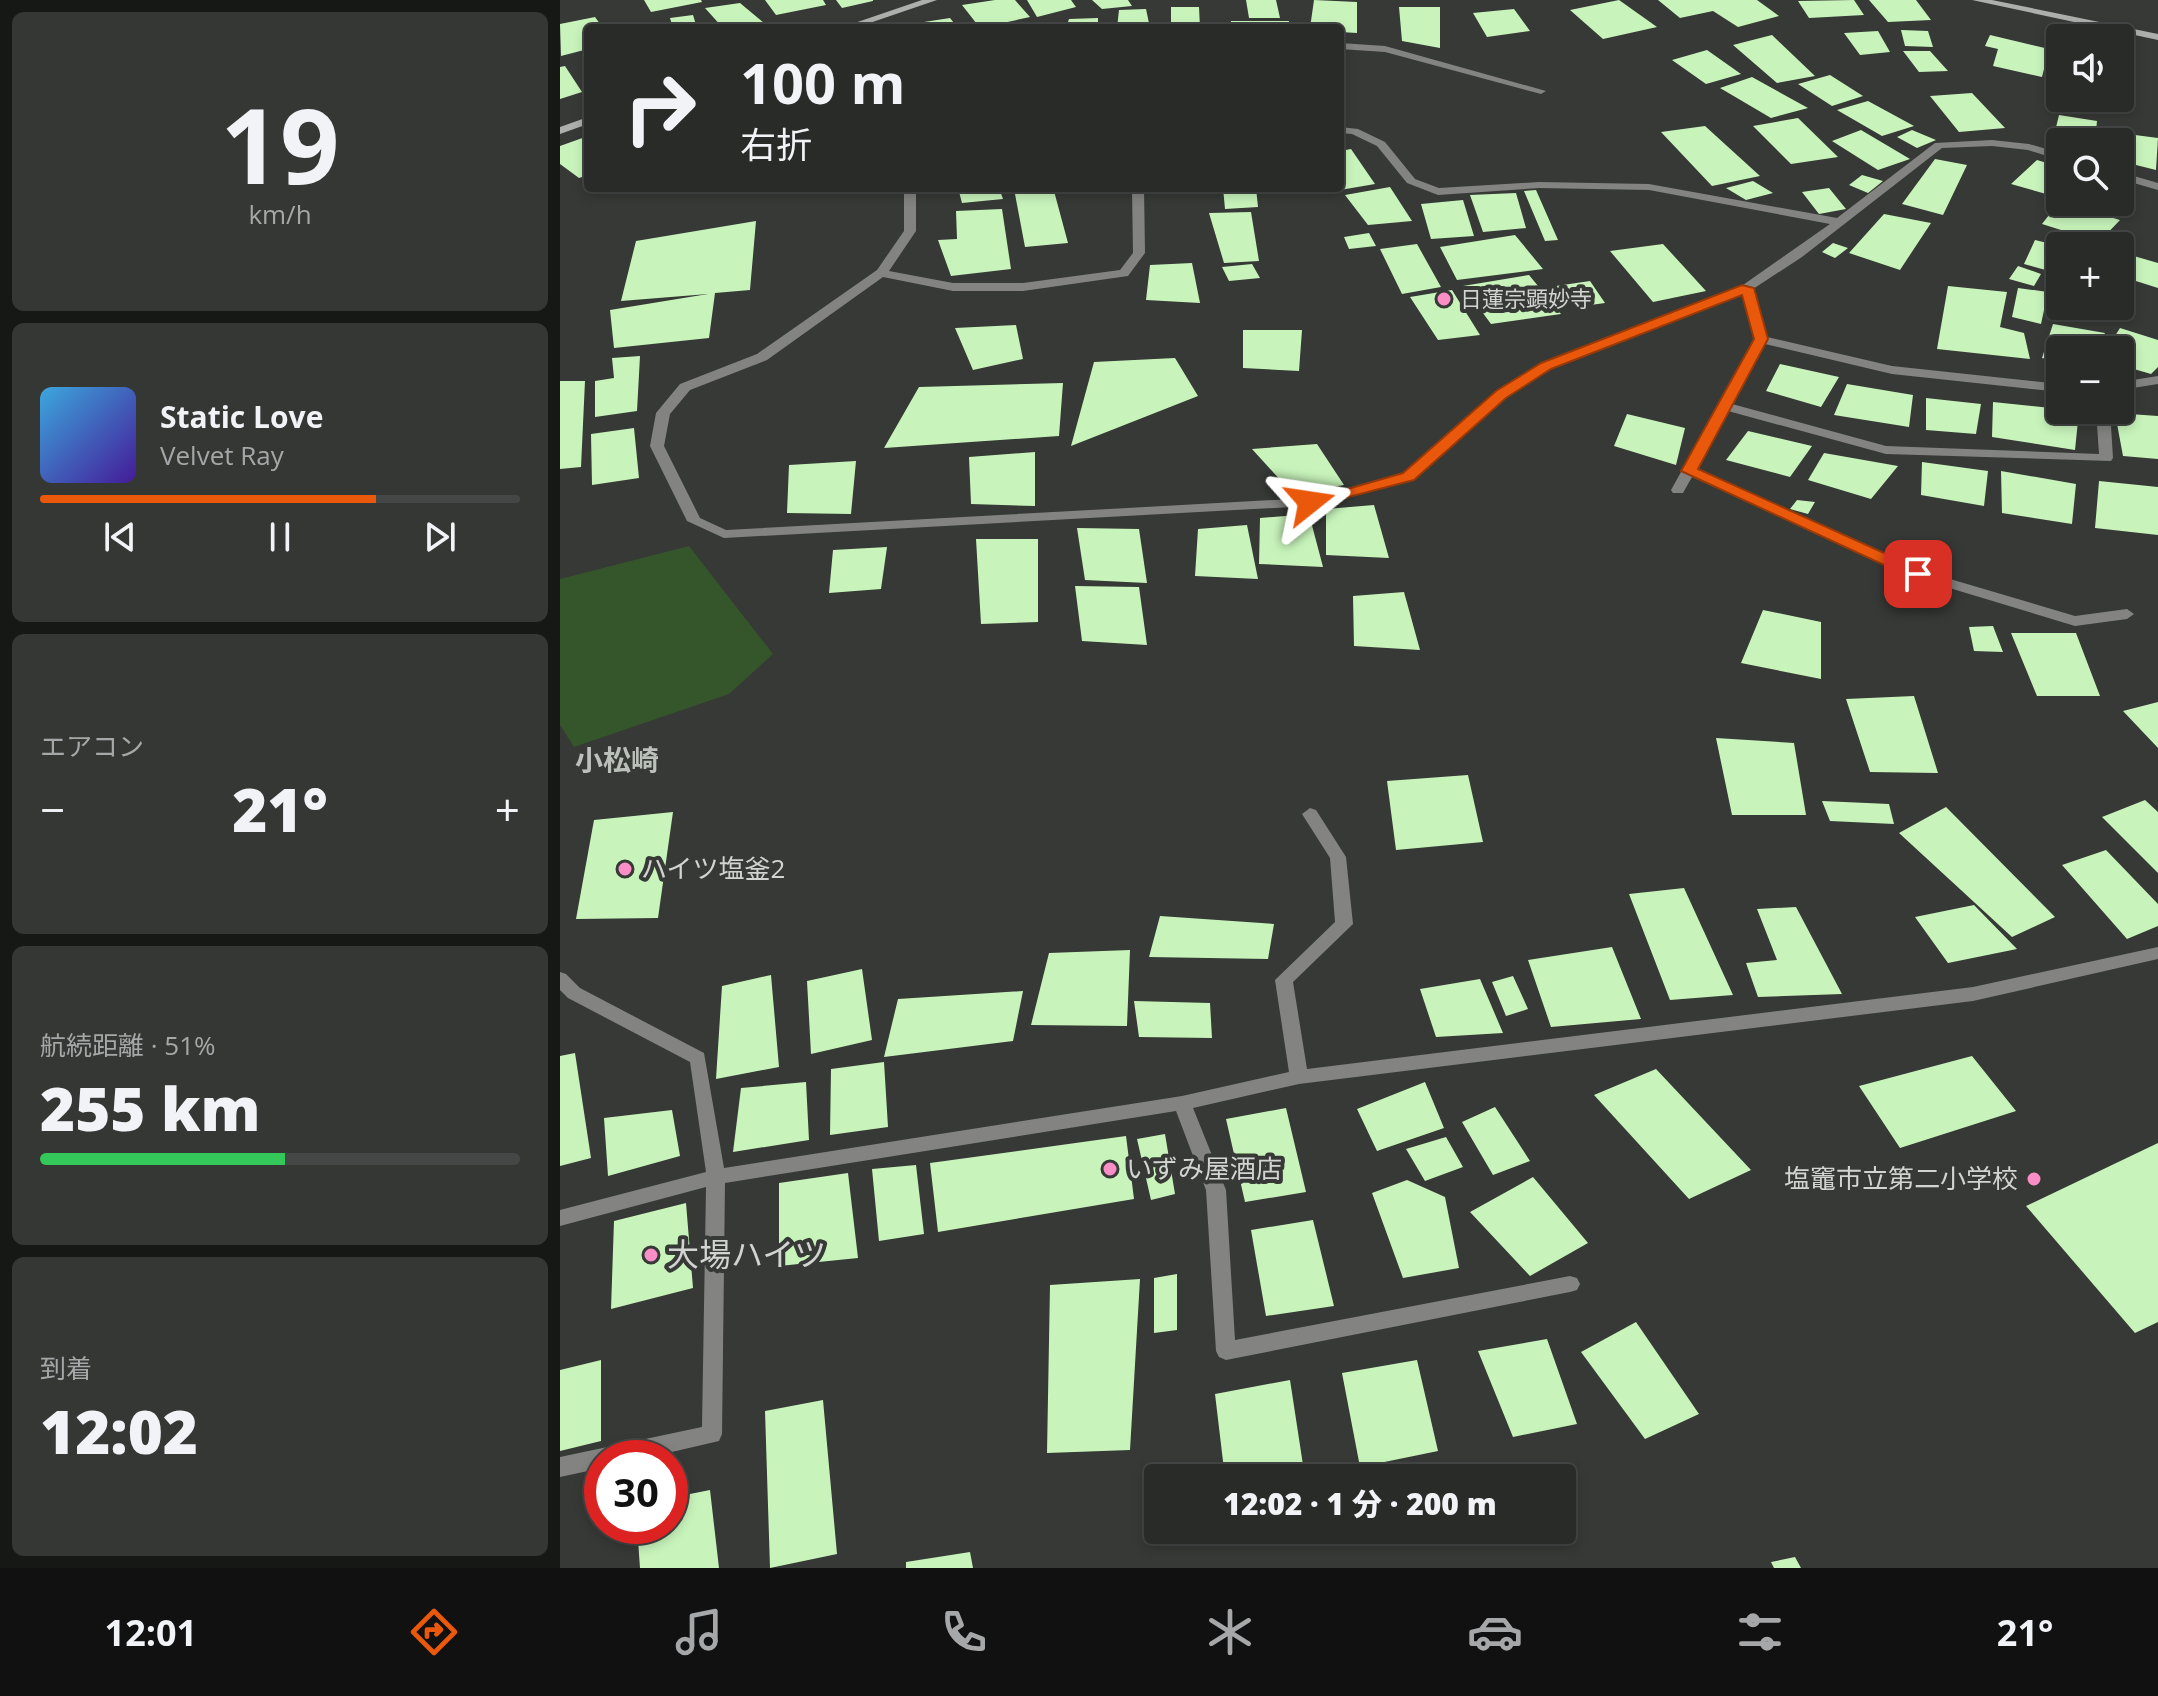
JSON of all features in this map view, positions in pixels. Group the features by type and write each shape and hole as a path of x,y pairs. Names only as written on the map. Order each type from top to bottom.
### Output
{"street":[{"path":"857,24 932,0"},
{"path":"1977,0 2158,37"},
{"path":"1344,46 1385,49 1541,91"},
{"path":"560,131 584,122"},
{"path":"1344,130 1354,131 1381,144 1411,181 1438,192 1539,185 1649,187 1840,222"},
{"path":"910,192 910,231 881,273 762,357 685,387 663,413 657,446 694,521 724,534 1310,502 1409,476 1501,394 1546,366 1747,288 1840,222 1939,145 1992,143 2029,147 2046,152"},
{"path":"2134,179 2158,187"},
{"path":"881,273 953,287 1023,287 1124,273 1139,253 1138,192"},
{"path":"1678,490 1761,339 1747,288"},
{"path":"1761,339 1892,370 2046,386"},
{"path":"2134,384 2158,380"},
{"path":"1725,406 1886,450 2106,458 2104,424"},
{"path":"1689,471 1918,574 2075,621 2127,614"},
{"path":"1299,1077 1284,980 1344,924 1338,857 1310,814"},
{"path":"560,1218 716,1177 1182,1103 1299,1077 1973,994 2158,953"},
{"path":"560,979 574,993 698,1058 716,1177 712,1434 684,1440"},
{"path":"1182,1103 1216,1190 1226,1351 1570,1284"},
{"path":"560,1467 584,1462"}],"green space":[{"path":"689,546 773,654 729,694 574,747 560,725 560,579"}],"building":[{"path":"644,0 701,0 702,2 651,12"},
{"path":"765,0 823,0 826,5 776,15"},
{"path":"836,0 873,0 873,1 842,8"},
{"path":"1015,0 1030,17 998,24 977,24 962,5"},
{"path":"1027,0 1071,0 1076,7 1037,17"},
{"path":"1092,0 1128,0 1132,6 1102,9"},
{"path":"1246,0 1276,0 1280,18 1249,18"},
{"path":"1314,0 1357,2 1357,33 1344,32 1344,24 1311,24"},
{"path":"1619,0 1657,27 1603,39 1570,10"},
{"path":"1658,0 1757,0 1779,16 1738,27 1713,11 1680,18"},
{"path":"1854,0 1864,15 1809,18 1798,1"},
{"path":"1869,0 1916,0 1931,20 1888,22"},
{"path":"740,3 765,24 719,24 705,8"},
{"path":"1171,7 1199,7 1200,24 1171,24"},
{"path":"1399,7 1440,7 1440,48 1402,41"},
{"path":"1146,9 1149,24 1117,24 1119,10"},
{"path":"1514,9 1530,31 1487,37 1473,13"},
{"path":"693,15 696,24 672,24 670,18"},
{"path":"595,17 600,24 584,24 584,50 561,56 560,24"},
{"path":"950,18 955,24 911,24"},
{"path":"1098,18 1098,24 1067,24 1069,19"},
{"path":"1231,21 1289,21 1289,24 1231,24"},
{"path":"1901,30 1928,31 1933,47 1905,46"},
{"path":"1878,31 1890,52 1860,55 1844,33"},
{"path":"1772,35 1815,76 1777,83 1733,45"},
{"path":"1990,35 2046,48 2042,77 1993,66 1998,49 1985,46"},
{"path":"1707,50 1741,74 1706,84 1672,60"},
{"path":"1903,51 1930,51 1948,71 1919,72"},
{"path":"565,66 582,92 560,99 560,67"},
{"path":"1830,75 1863,96 1832,106 1798,84"},
{"path":"1752,77 1808,108 1771,118 1720,88"},
{"path":"1972,93 2005,128 1959,132 1930,96"},
{"path":"1868,101 1914,126 1882,136 1837,110"},
{"path":"2059,115 2097,121 2096,128 2056,128"},
{"path":"1798,118 1838,157 1791,164 1753,126"},
{"path":"1705,126 1760,176 1712,186 1661,132"},
{"path":"1861,130 1910,159 1878,170 1832,141"},
{"path":"1912,130 1936,140 1917,148 1897,137"},
{"path":"2134,135 2158,138 2156,170 2134,164"},
{"path":"584,137 584,176 579,178 560,164 560,146"},
{"path":"1351,149 1375,184 1344,189 1344,150"},
{"path":"1935,159 1967,165 1943,215 1902,204"},
{"path":"2037,160 2046,163 2046,194 2011,184"},
{"path":"1862,175 1883,181 1868,193 1849,185"},
{"path":"1753,181 1773,193 1746,200 1726,188"},
{"path":"1390,187 1412,221 1368,225 1345,195"},
{"path":"1829,188 1846,209 1819,214 1802,192"},
{"path":"1536,190 1558,240 1545,241 1524,191"},
{"path":"959,192 1000,192 1003,199 962,203"},
{"path":"1054,192 1068,243 1025,247 1015,194"},
{"path":"1223,192 1256,192 1258,207 1225,209"},
{"path":"1516,193 1526,228 1483,232 1470,195"},
{"path":"1463,200 1474,236 1431,239 1421,204"},
{"path":"1002,209 1011,269 951,276 938,240 957,239 956,211"},
{"path":"1251,212 1259,261 1224,263 1209,213"},
{"path":"1884,214 1931,223 1900,270 1849,253"},
{"path":"2048,216 2106,216 2120,220 2109,232 2067,232 2042,224"},
{"path":"756,221 750,290 715,293 709,338 614,348 610,310 708,294 621,301 636,241"},
{"path":"1369,233 1376,246 1349,249 1344,237"},
{"path":"1515,235 1543,269 1457,280 1440,247"},
{"path":"2035,240 2046,243 2046,270 2024,264"},
{"path":"1833,243 1848,248 1835,258 1822,252"},
{"path":"1417,244 1441,287 1402,294 1380,249"},
{"path":"1663,244 1706,291 1653,302 1610,251"},
{"path":"2134,256 2158,263 2158,288 2134,280"},
{"path":"1192,263 1200,303 1146,300 1150,265"},
{"path":"1252,264 1260,278 1229,281 1222,267"},
{"path":"2018,266 2041,274 2034,286 2009,279"},
{"path":"1529,275 1561,314 1491,324 1463,286"},
{"path":"1590,281 1605,303 1576,307 1556,286"},
{"path":"1948,286 2007,292 2000,327 2024,333 2030,359 1937,349"},
{"path":"2018,288 2046,292 2041,324 2012,317"},
{"path":"1452,290 1480,335 1438,340 1410,297"},
{"path":"2053,324 2105,333 2103,336 2049,336"},
{"path":"1016,325 1023,359 973,370 955,328"},
{"path":"2120,328 2158,340 2158,367 2151,374 2134,369 2134,336 2115,336"},
{"path":"1243,330 1302,330 1299,371 1243,368"},
{"path":"640,356 637,411 595,417 595,381 614,378 612,358"},
{"path":"1175,358 1198,396 1071,446 1094,362"},
{"path":"1780,364 1839,377 1821,407 1766,391"},
{"path":"560,381 585,381 581,467 560,469"},
{"path":"1063,383 1059,436 884,448 919,387"},
{"path":"1847,384 1913,395 1909,427 1834,415"},
{"path":"1926,398 1981,404 1976,434 1926,430"},
{"path":"1993,402 2046,408 2046,424 2078,424 2075,450 1992,437"},
{"path":"1627,414 1685,428 1676,465 1614,446"},
{"path":"2134,414 2158,416 2158,459 2123,456 2117,424 2134,424"},
{"path":"634,428 639,478 592,485 591,434"},
{"path":"1748,431 1812,446 1790,477 1726,460"},
{"path":"1317,444 1344,485 1293,494 1252,449"},
{"path":"1035,452 1035,506 971,504 969,457"},
{"path":"1824,453 1898,466 1871,499 1808,480"},
{"path":"856,461 851,514 787,513 789,465"},
{"path":"1922,462 1988,471 1984,506 1921,495"},
{"path":"2001,471 2076,484 2072,524 2002,513"},
{"path":"2099,481 2158,487 2158,535 2095,528"},
{"path":"1797,500 1815,502 1808,514 1790,509"},
{"path":"1374,505 1389,558 1326,555 1326,509"},
{"path":"1309,514 1323,567 1259,564 1260,518"},
{"path":"1247,525 1258,579 1195,576 1198,529"},
{"path":"1077,528 1139,529 1147,583 1085,580"},
{"path":"976,539 1038,539 1038,622 981,624"},
{"path":"887,547 881,589 829,593 833,550"},
{"path":"1075,586 1139,587 1147,645 1082,641"},
{"path":"1404,592 1420,650 1354,646 1353,596"},
{"path":"1763,610 1821,622 1821,679 1741,663"},
{"path":"1993,626 2003,652 1974,651 1969,627"},
{"path":"2011,633 2076,633 2100,696 2037,696"},
{"path":"1914,696 1938,773 1870,772 1846,699"},
{"path":"2158,702 2158,748 2123,711"},
{"path":"1716,738 1794,743 1806,815 1732,815"},
{"path":"1468,775 1483,842 1396,850 1387,781"},
{"path":"2145,800 2158,812 2158,873 2102,817"},
{"path":"1822,801 1889,804 1894,824 1830,821"},
{"path":"1946,807 2055,917 2012,937 1899,833"},
{"name":"ハイツ塩釜2","path":"673,812 658,918 576,919 594,820"},
{"path":"2106,850 2158,904 2158,926 2127,939 2062,865"},
{"path":"1684,888 1733,995 1670,1000 1629,894"},
{"path":"1974,905 2017,949 1948,963 1915,917"},
{"path":"1796,907 1842,994 1758,997 1746,963 1777,960 1757,909"},
{"path":"1160,916 1274,924 1268,959 1149,957"},
{"path":"1612,947 1641,1019 1551,1027 1528,960"},
{"path":"1130,950 1127,1026 1031,1025 1049,953"},
{"path":"862,969 872,1040 811,1054 807,981"},
{"path":"771,975 779,1067 716,1079 722,986"},
{"path":"1513,976 1528,1009 1506,1016 1492,982"},
{"path":"1480,979 1503,1033 1436,1037 1420,989"},
{"path":"1023,991 1013,1041 884,1057 898,999"},
{"path":"1134,1001 1210,1003 1212,1038 1139,1037"},
{"path":"575,1053 591,1158 560,1166 560,1056"},
{"path":"1972,1056 2016,1111 1900,1148 1859,1086"},
{"path":"884,1062 888,1127 830,1135 831,1069"},
{"path":"1656,1069 1751,1170 1689,1199 1594,1095"},
{"path":"806,1082 809,1140 733,1152 741,1088"},
{"path":"1425,1082 1444,1128 1377,1151 1357,1109"},
{"path":"1495,1107 1530,1161 1493,1175 1462,1122"},
{"path":"1286,1108 1306,1192 1245,1202 1226,1119"},
{"path":"672,1110 680,1156 608,1176 604,1118"},
{"path":"1165,1134 1175,1194 1151,1200 1137,1139"},
{"path":"1126,1136 1134,1199 938,1232 930,1163"},
{"path":"1446,1137 1463,1167 1425,1181 1406,1149"},
{"path":"2158,1143 2158,1322 2135,1333 2026,1206"},
{"path":"916,1165 924,1234 879,1241 872,1169"},
{"path":"848,1173 858,1258 779,1266 779,1183"},
{"path":"1533,1177 1588,1243 1530,1276 1470,1212"},
{"path":"1407,1180 1445,1197 1459,1268 1403,1278 1372,1193"},
{"name":"大場ハイツ","path":"686,1203 693,1288 611,1309 614,1221"},
{"path":"1313,1220 1334,1306 1266,1316 1251,1230"},
{"path":"1177,1274 1177,1330 1154,1333 1154,1278"},
{"path":"1140,1279 1130,1450 1047,1453 1050,1285"},
{"path":"1636,1322 1699,1414 1645,1439 1581,1352"},
{"path":"1547,1339 1577,1424 1513,1437 1478,1351"},
{"path":"601,1360 601,1440 584,1440 584,1445 560,1451 560,1370"},
{"path":"1417,1360 1438,1451 1375,1464 1359,1464 1342,1373"},
{"path":"1290,1380 1303,1464 1223,1464 1215,1394"},
{"path":"823,1400 837,1554 770,1568 765,1411"},
{"path":"710,1490 719,1568 640,1568 638,1544 688,1544 688,1494"},
{"path":"970,1552 973,1568 906,1568 906,1562"},
{"path":"1795,1557 1801,1568 1774,1568 1771,1562"}],"place":[{"name":"日蓮宗顕妙寺","path":"1444,299"},
{"name":"ハイツ塩釜2","path":"625,869"},
{"name":"いずみ屋酒店","path":"1110,1169"},
{"name":"塩竈市立第二小学校","path":"2034,1179"},
{"name":"大場ハイツ","path":"651,1255"}],"district":[{"name":"小松崎","path":"617,760"}],"route":[{"path":"1310,502 1409,476 1501,394 1546,366 1747,288 1761,339 1689,471 1918,574"}]}
